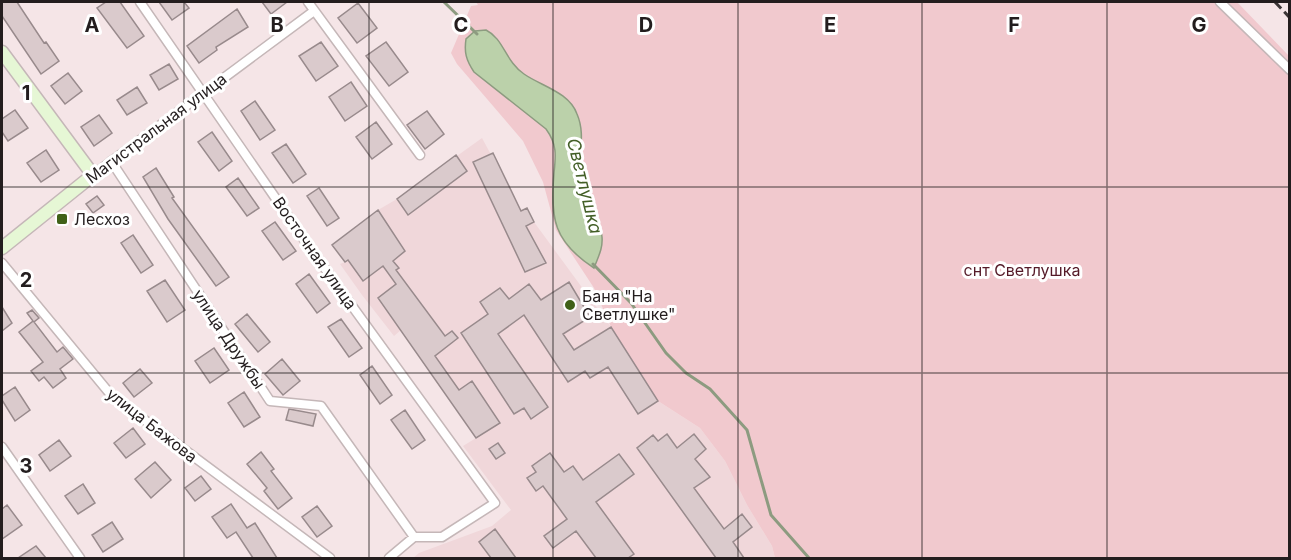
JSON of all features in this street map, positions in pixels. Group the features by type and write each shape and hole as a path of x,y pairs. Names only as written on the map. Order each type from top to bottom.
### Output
{"street":[{"name":"Восточная улица","path":"140,2 310,248 495,503 442,537 414,537"},
{"path":"308,2 420,154"},
{"path":"1220,2 1290,70"},
{"name":"Магистральная улица","path":"2,249 111,161 314,11"},
{"path":"2,52 93,175"},
{"name":"улица Дружбы","path":"111,161 270,401 321,406 414,537"},
{"name":"улица Бажова","path":"2,263 111,395 330,558"},
{"path":"2,447 80,558"},
{"path":"389,558 414,537"}],"shaded area":[{"path":"486,30 497,39 518,69 568,100 577,114 581,131 580,173 602,237 601,249 594,268 570,249 563,239 554,216 555,150 550,134 474,72 469,64 466,56 466,39 475,31"},
{"path":"482,138 521,210 527,208 534,222 611,327 658,401 700,428 725,461 747,505 772,546 775,558 413,558 419,553 492,526 511,510 463,446 476,438 401,330 394,336 362,295 340,264 345,262 332,245"}],"green space":[{"name":"снт Светлушка","path":"476,2 1237,2 1289,56 1289,558 775,558 772,546 747,505 725,461 700,428 658,401 611,327 594,288 556,230 543,182 523,141 457,64 451,53 471,6 478,5"}],"building":[{"path":"2,2 17,2 59,61 41,74 2,16"},
{"path":"106,2 120,2 144,36 127,48 97,8"},
{"path":"159,2 184,2 189,8 172,20"},
{"path":"262,2 287,2 271,14"},
{"path":"358,3 377,28 357,43 338,18"},
{"path":"237,9 248,27 216,47 217,50 199,63 187,46"},
{"path":"321,42 338,66 316,81 299,56"},
{"path":"386,42 408,72 389,86 366,56"},
{"path":"169,64 178,79 159,90 150,75"},
{"path":"68,73 82,91 65,104 51,86"},
{"path":"351,82 367,106 345,121 329,97"},
{"path":"137,87 147,103 127,115 117,100"},
{"path":"255,101 275,130 260,140 241,111"},
{"path":"15,110 28,128 8,141 2,132 2,119"},
{"path":"427,111 444,134 425,149 407,125"},
{"path":"99,115 112,133 94,146 81,127"},
{"path":"376,122 392,144 372,159 356,137"},
{"path":"212,132 232,161 219,171 198,142"},
{"path":"286,144 306,174 293,183 272,153"},
{"path":"46,150 59,170 41,182 27,163"},
{"path":"493,153 521,211 527,208 534,222 526,226 546,263 525,272 473,162"},
{"path":"456,155 467,171 408,215 397,199"},
{"path":"156,168 174,197 172,198 229,277 216,286 168,219 143,177"},
{"path":"238,178 259,208 247,216 226,187"},
{"path":"319,188 339,218 327,226 307,196"},
{"path":"97,196 104,205 93,213 86,204"},
{"path":"378,210 405,251 393,261 399,268 396,270 445,336 452,331 458,338 435,356 459,390 472,381 500,423 476,438 378,298 396,284 383,266 363,281 348,260 345,262 332,245"},
{"path":"275,222 296,251 283,260 262,231"},
{"path":"133,235 153,265 141,273 121,243"},
{"path":"309,274 330,303 317,313 296,284"},
{"path":"165,280 185,310 167,322 147,291"},
{"path":"569,282 590,317 563,334 574,350 611,327 658,401 638,414 608,367 590,378 585,371 568,382 524,315 498,334 548,407 531,419 524,408 514,414 461,333 488,314 480,302 500,288 509,299 529,284 541,300"},
{"path":"2,307 12,323 2,331"},
{"path":"32,310 39,318 34,322 57,352 63,347 73,359 60,369 66,378 53,388 44,377 39,381 31,371 43,362 19,332 33,321 27,313"},
{"path":"247,314 270,342 258,352 235,324"},
{"path":"341,319 362,348 349,357 328,327"},
{"path":"214,348 229,370 210,383 195,361"},
{"path":"282,359 300,381 283,395 265,374"},
{"path":"372,366 392,395 380,404 360,375"},
{"path":"140,369 152,383 134,397 123,383"},
{"path":"15,387 30,410 15,421 2,400 2,396"},
{"path":"244,392 260,417 244,427 228,403"},
{"path":"289,409 316,414 313,426 286,420"},
{"path":"405,410 425,440 412,449 391,420"},
{"path":"133,428 145,444 126,458 114,443"},
{"path":"667,434 677,448 694,434 706,449 695,459 710,477 694,488 724,529 742,514 752,527 733,542 744,558 716,558 637,448 653,435 658,441"},
{"path":"59,440 71,456 50,471 39,455"},
{"path":"498,443 505,453 496,459 489,449"},
{"path":"261,452 274,469 271,471 292,498 278,509 264,491 267,488 247,464"},
{"path":"550,453 564,472 573,466 583,480 619,454 634,474 596,502 634,554 628,558 596,558 576,531 553,548 544,536 567,519 543,486 536,491 527,478 536,472 532,466"},
{"path":"155,462 171,480 151,498 135,479"},
{"path":"201,476 211,489 195,501 185,488"},
{"path":"83,484 95,503 78,514 65,496"},
{"path":"231,504 247,528 255,523 277,558 253,558 236,532 227,538 212,517"},
{"path":"7,505 22,525 2,539 2,509"},
{"path":"317,506 332,526 317,537 302,517"},
{"path":"112,522 123,539 103,552 92,535"},
{"path":"495,529 516,558 491,558 479,542"},
{"path":"36,546 46,558 18,558"}],"waterway":[{"name":"Светлушка","path":"444,2 477,34"},
{"name":"Светлушка","path":"593,264 631,303 666,353 686,373 710,389 747,430 771,515 809,558"}],"railway":[{"path":"1275,2 1290,18"}],"place":[{"name":"Лесхоз","path":"62,219"},
{"name":"Баня \"На Светлушке\"","path":"570,305"}]}
